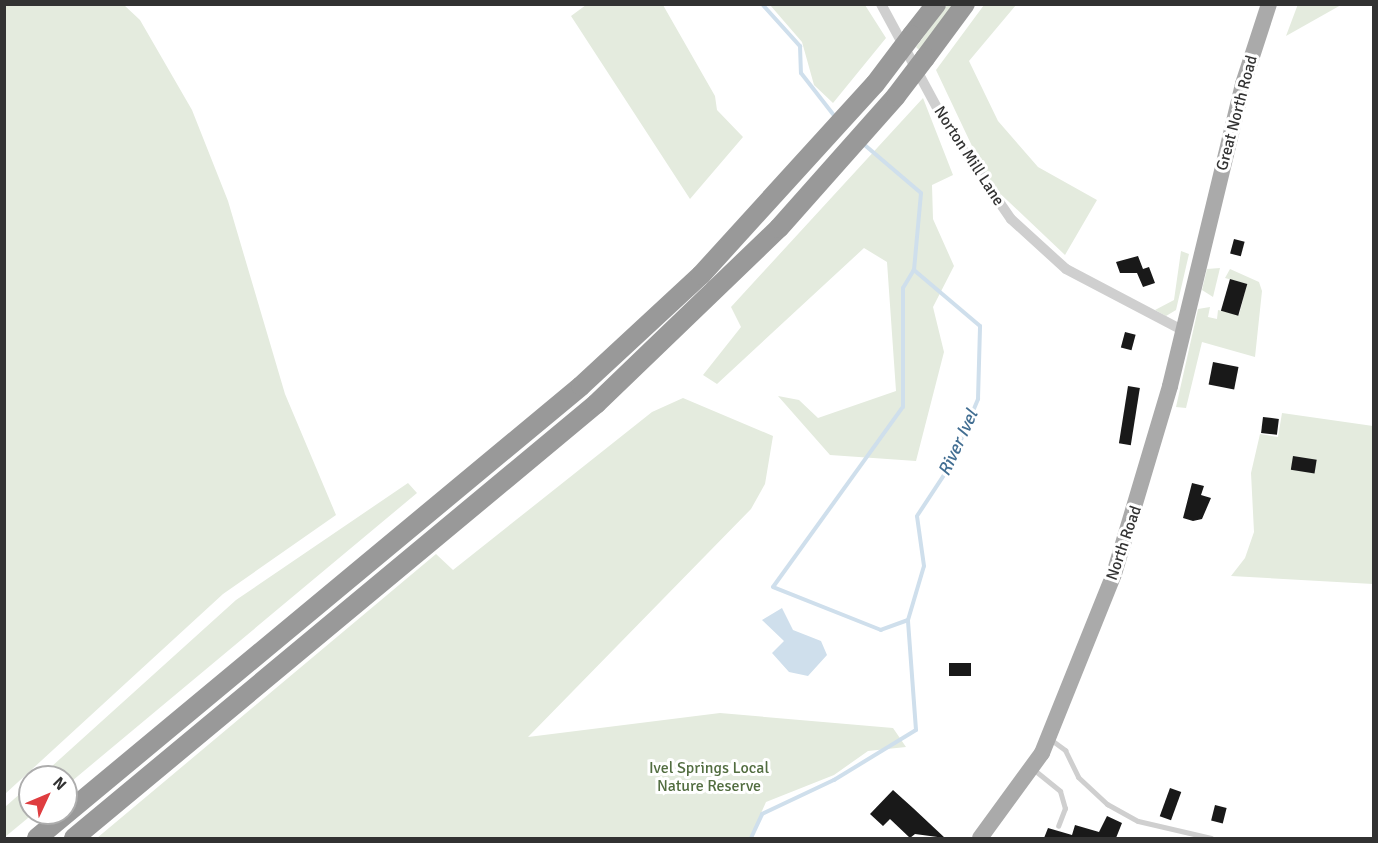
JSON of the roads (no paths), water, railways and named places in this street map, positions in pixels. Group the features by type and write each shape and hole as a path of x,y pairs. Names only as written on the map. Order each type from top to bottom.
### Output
{"highway":[{"path":"37,838 581,386 701,275 875,84 936,4"},
{"path":"74,838 596,404 779,228 896,96 965,4"}],"main road":[{"name":"Great North Road","path":"1208,222 1269,4"},
{"name":"North Road","path":"980,838 1032,768 1048,738 1137,509 1184,331 1208,222"}],"street":[{"name":"Norton Mill Lane","path":"881,4 947,126 1011,219 1066,269 1184,331"}],"lane":[{"path":"1048,738 1065,750 1078,777 1107,804 1138,820 1211,838"},
{"path":"1032,768 1060,791 1065,808 1058,826"}],"water":[{"path":"782,608 793,630 821,641 827,655 808,676 789,672 772,653 784,641 762,620"}],"waterway":[{"name":"River Ivel","path":"762,4 800,46 801,73 836,118"},
{"name":"River Ivel","path":"751,838 762,814 834,780 916,730 908,620 924,566 917,516 950,466 978,399 980,326 914,270 921,193 861,142"},
{"path":"908,620 881,630 773,587 903,407 903,288 914,270"}],"park label":[{"name":"Ivel Springs Local Nature Reserve","path":"709,777"}]}
